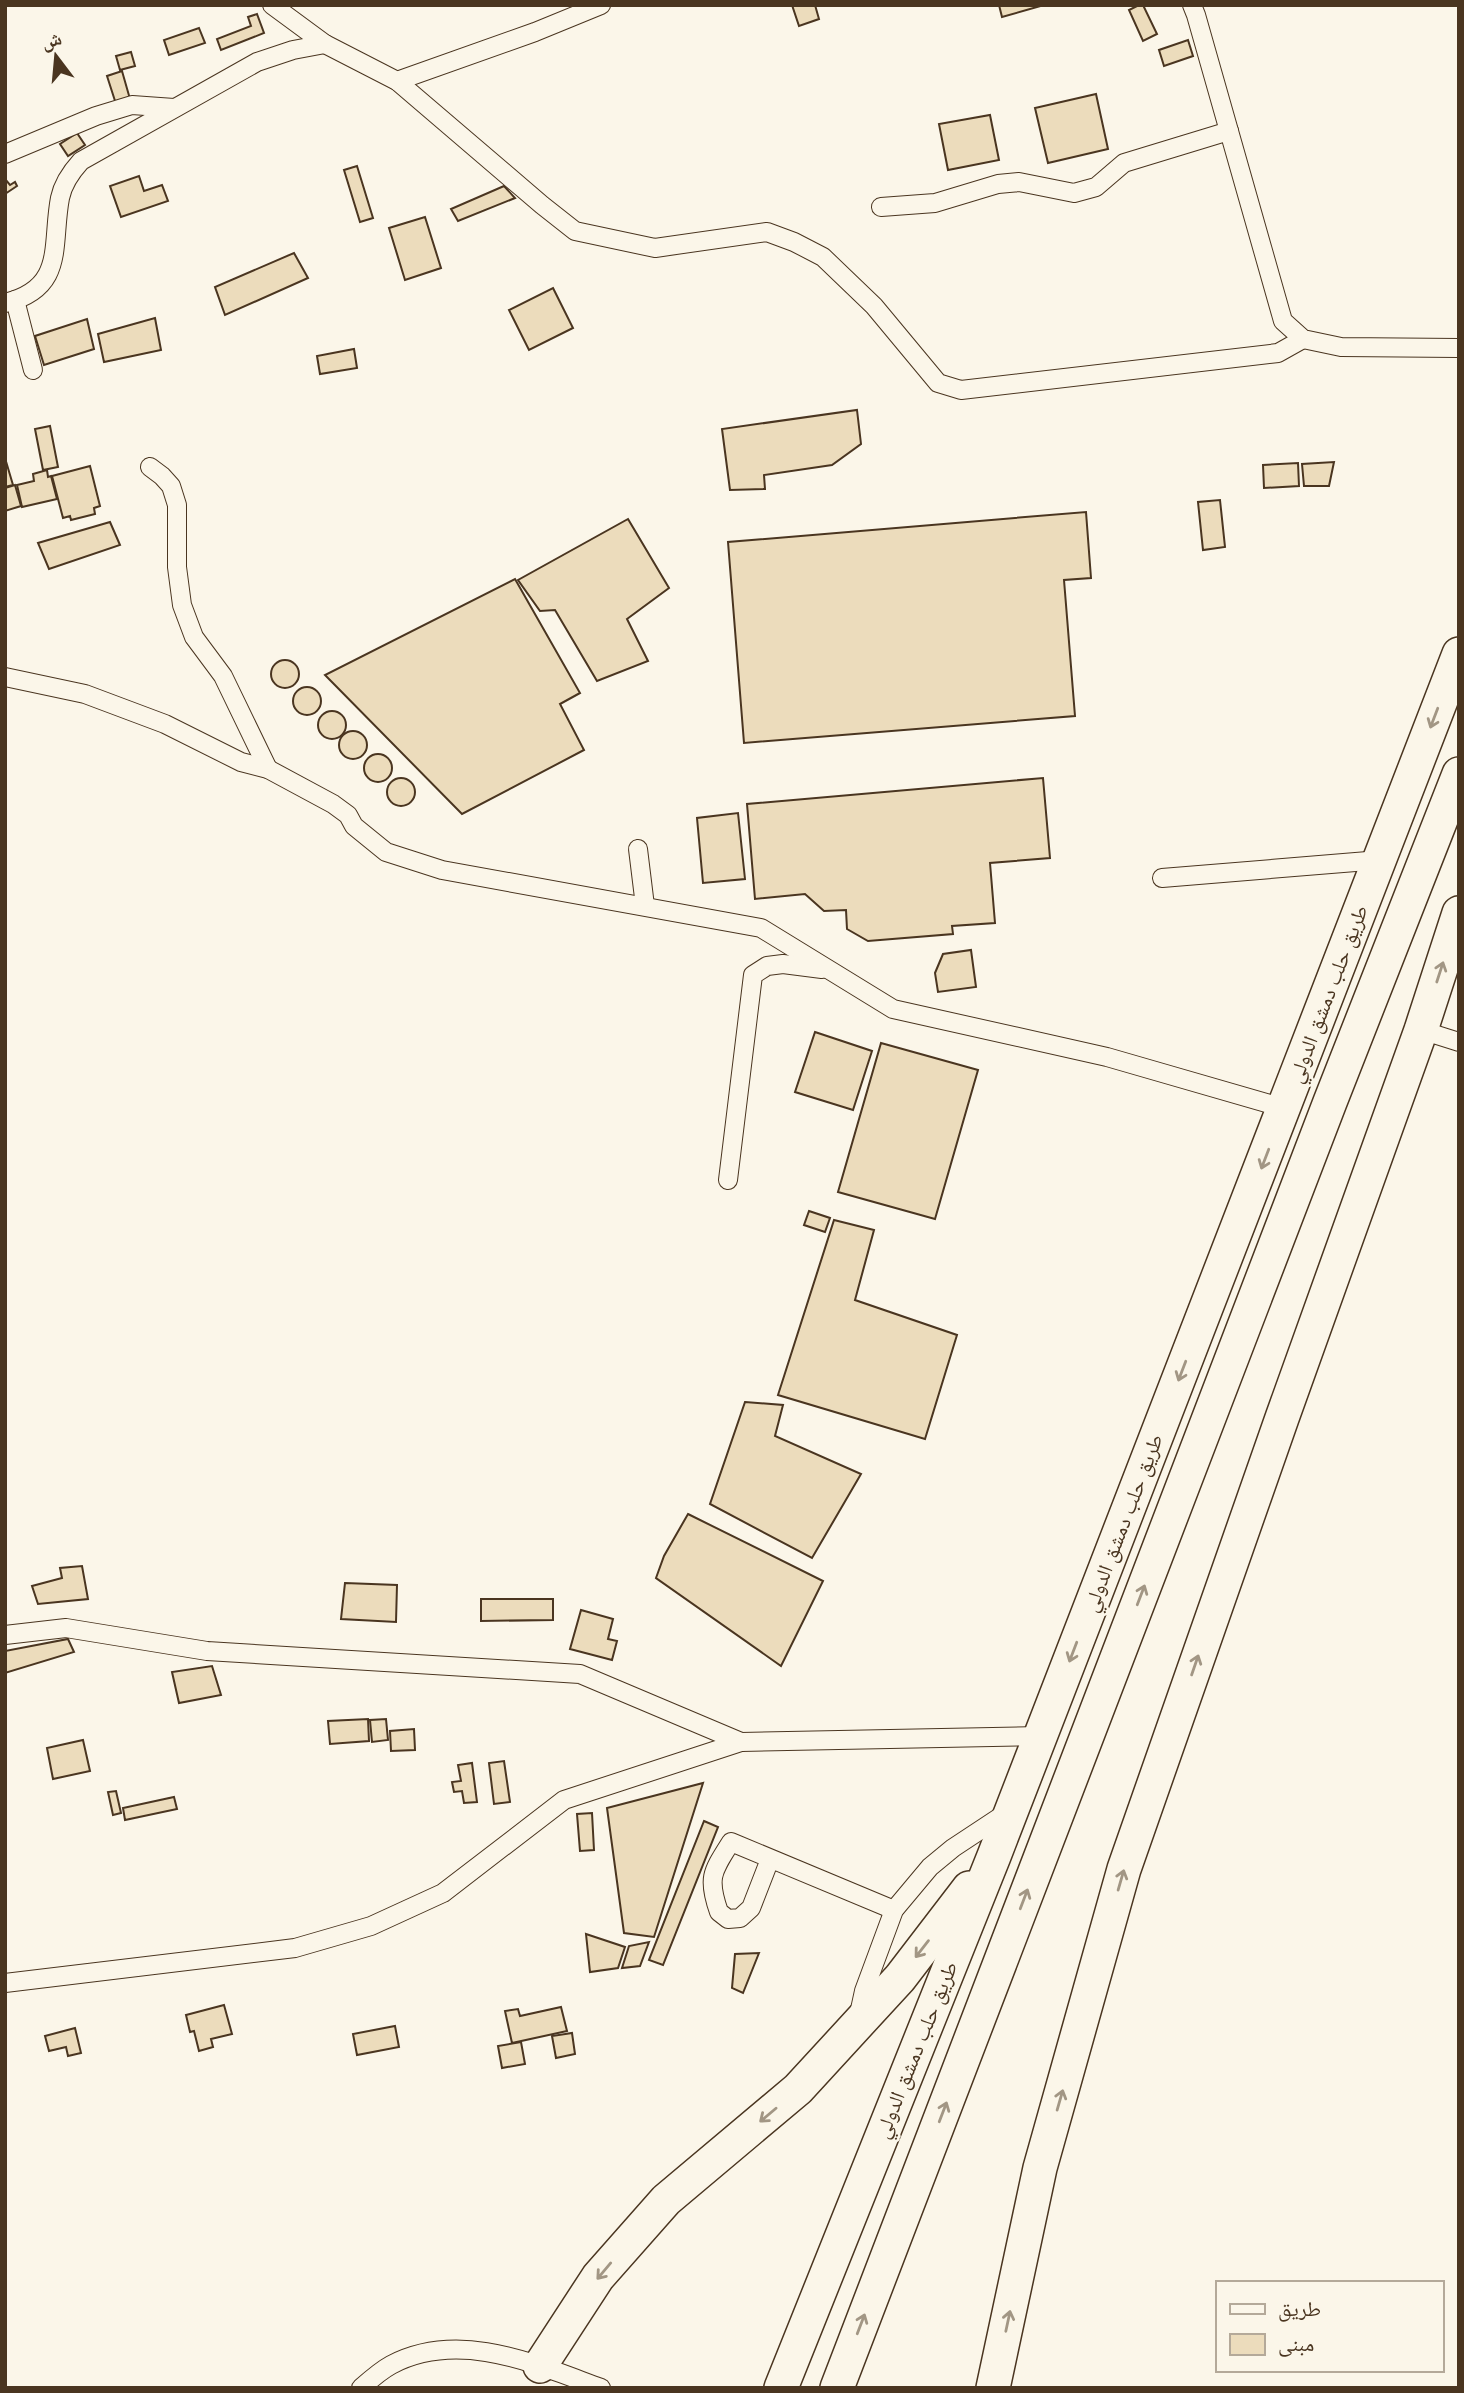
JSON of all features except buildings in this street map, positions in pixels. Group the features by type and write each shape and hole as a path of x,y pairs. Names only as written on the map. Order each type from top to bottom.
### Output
{"highway":[{"name":"طريق حلب دمشق الدولي","path":"780,2388 994,1856 1459,654"},
{"name":"طريق حلب دمشق الدولي","path":"837,2388 1325,1115 1459,774"},
{"path":"993,2388 1040,2168 1124,1870 1286,1405 1421,1030 1459,913"},
{"path":"540,2365 598,2277 666,2200 799,2089 900,1978 994,1856"}],"street":[{"path":"272,5 326,44 397,81 575,231 655,248 767,232 823,257 874,306 937,383 961,390 1278,353 1303,340"},
{"path":"397,81 535,32 601,5"},
{"path":"1180,5 1194,10 1283,321 1303,340 1340,347 1459,348"},
{"path":"33,370 10,301 41,285 51,272 60,197 68,176 81,161 257,62 293,50 326,44"},
{"path":"5,154 96,116 132,105 174,108"},
{"path":"881,207 935,203 998,184 1019,182 1074,193 1096,187 1124,163 1229,131"},
{"path":"150,467 171,486 177,505 177,567 182,605 194,637 223,676 268,769"},
{"path":"5,677 85,694 165,724 241,761 268,769 348,814 354,826 386,852 442,870 761,928 892,1009 1107,1057 1284,1108"},
{"path":"638,849 645,906"},
{"path":"1162,878 1380,860"},
{"path":"728,1180 753,975 767,966 783,964 829,970"},
{"path":"1421,1030 1459,1042"},
{"path":"5,1634 66,1628 207,1651 580,1674 741,1742"},
{"path":"5,1983 295,1948 371,1926 443,1893 564,1800 741,1742 1040,1736"},
{"path":"857,2025 864,1991 894,1910 930,1867 953,1848 1012,1809"},
{"path":"771,1859 894,1910"},
{"path":"360,2388 391,2365 432,2350 475,2349 540,2365 601,2388"}]}
